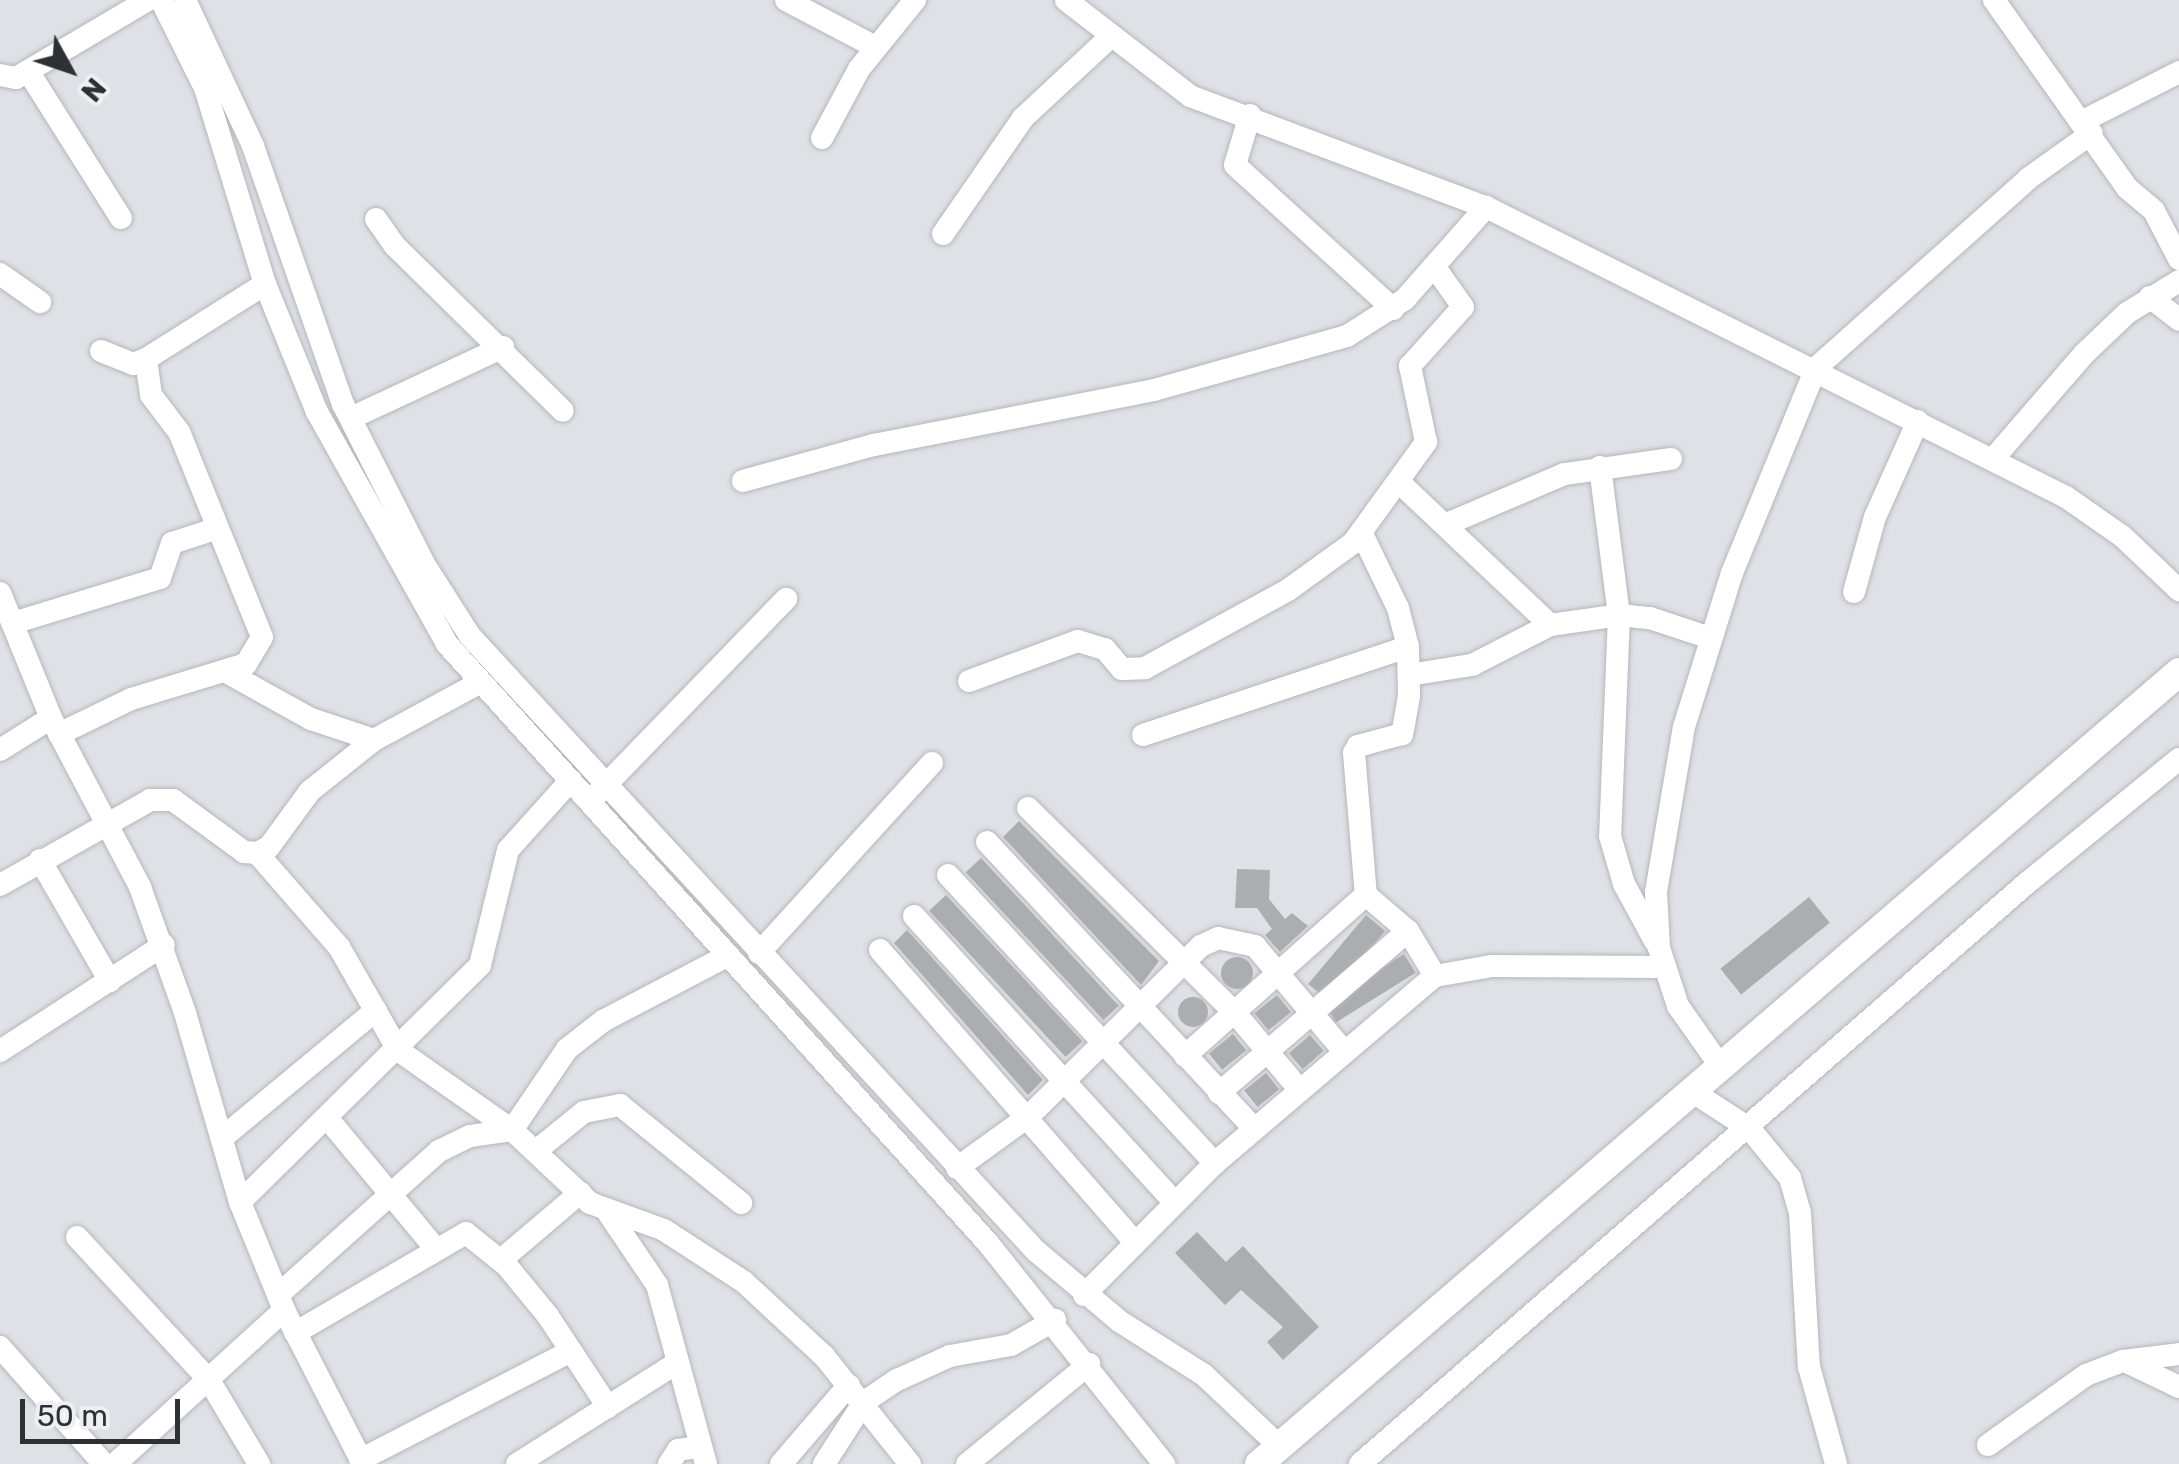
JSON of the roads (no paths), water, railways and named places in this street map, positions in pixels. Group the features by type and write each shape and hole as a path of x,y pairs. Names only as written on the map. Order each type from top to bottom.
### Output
{"street":[{"path":"0,75 16,78 148,0"},
{"path":"161,0 206,88 265,284 334,444 402,573 476,684 528,726 571,780 598,794 759,953 957,1168 1084,1295 1204,1375 1269,1455 2179,672"},
{"path":"186,0 253,146 319,347 350,418 449,607 725,957 1054,1320 1164,1464"},
{"path":"786,0 875,48"},
{"path":"822,138 875,48 915,0"},
{"path":"1066,0 1110,38 1190,96 1250,115 1486,207 1816,368 2066,498 2174,575"},
{"path":"1994,0 2127,188 2154,211 2179,259"},
{"path":"943,234 1023,118 1110,38"},
{"path":"28,71 121,218"},
{"path":"1662,958 1656,892 1665,821 1710,638 1816,368 2087,127 2179,72"},
{"path":"1250,115 1235,165 1393,309"},
{"path":"743,481 892,442 1154,390 1346,336 1393,309 1486,207"},
{"path":"376,219 395,246 563,411"},
{"path":"969,681 1078,641 1105,649 1122,669 1145,668 1288,590 1362,534 1401,484 1426,442 1410,366 1463,306 1434,266"},
{"path":"0,274 40,302"},
{"path":"1993,459 2040,399 2150,297 2179,281"},
{"path":"100,351 133,364 146,359 265,284"},
{"path":"2150,297 2179,320"},
{"path":"350,418 502,347"},
{"path":"0,750 131,699 228,672 246,664 262,637 215,529 179,432 151,395 146,359"},
{"path":"1854,592 1875,517 1918,420"},
{"path":"1448,524 1508,495 1600,466 1671,460"},
{"path":"1600,466 1619,615 1610,836 1624,884 1662,958 1686,1018 1722,1067"},
{"path":"1401,484 1448,524 1550,624"},
{"path":"215,529 172,543 160,578 4,606 55,726 108,822 164,945 240,1202 281,1303 362,1462 571,1351"},
{"path":"1362,534 1392,594 1408,647 1409,675 1402,734 1358,746 1354,753 1366,895 1408,931 1435,976"},
{"path":"598,794 786,599"},
{"path":"1409,675 1472,665 1550,624 1619,615 1650,618 1710,638"},
{"path":"1143,734 1408,647"},
{"path":"228,672 311,720 374,740"},
{"path":"0,884 150,800 173,800 244,852 257,853 269,847 310,791 374,740 476,684"},
{"path":"1360,1464 1750,1129 2027,883 2179,760"},
{"path":"759,953 932,763"},
{"path":"240,1202 480,965 508,850 571,780"},
{"path":"1028,808 1236,1014 1299,1089"},
{"path":"988,842 1254,1128"},
{"path":"257,853 339,947 398,1050 512,1130 580,1193 610,1214 664,1230 711,1256 857,1393 910,1464"},
{"path":"40,860 110,981"},
{"path":"948,875 1215,1163"},
{"path":"1185,1056 1366,895"},
{"path":"914,916 1173,1201"},
{"path":"1219,1093 1408,931"},
{"path":"957,1168 1029,1116 1140,1005 1218,938 1254,946 1343,1050"},
{"path":"0,1051 164,945"},
{"path":"880,950 1029,1116 1134,1242"},
{"path":"115,1464 209,1380 389,1195 458,1140 512,1130 568,1049 603,1021 725,957"},
{"path":"1084,1295 1173,1201 1343,1050 1435,976 1492,966 1662,958"},
{"path":"222,1138 376,1010"},
{"path":"1693,1092 1750,1129 1790,1178 1800,1213 1809,1367 1836,1464"},
{"path":"537,1150 584,1112 620,1105 741,1202"},
{"path":"328,1119 435,1248"},
{"path":"501,1260 580,1193"},
{"path":"610,1214 656,1285 701,1456 678,1450 669,1464"},
{"path":"295,1333 466,1233 501,1260 571,1351 608,1407"},
{"path":"77,1237 209,1380 259,1464"},
{"path":"781,1464 857,1393 922,1367 1011,1345 1054,1320"},
{"path":"0,1347 104,1464"},
{"path":"1988,1444 2086,1375 2124,1361 2179,1354"},
{"path":"2124,1361 2179,1387"},
{"path":"517,1464 677,1363"},
{"path":"966,1464 1088,1364"},
{"path":"824,1464 857,1393"}]}
